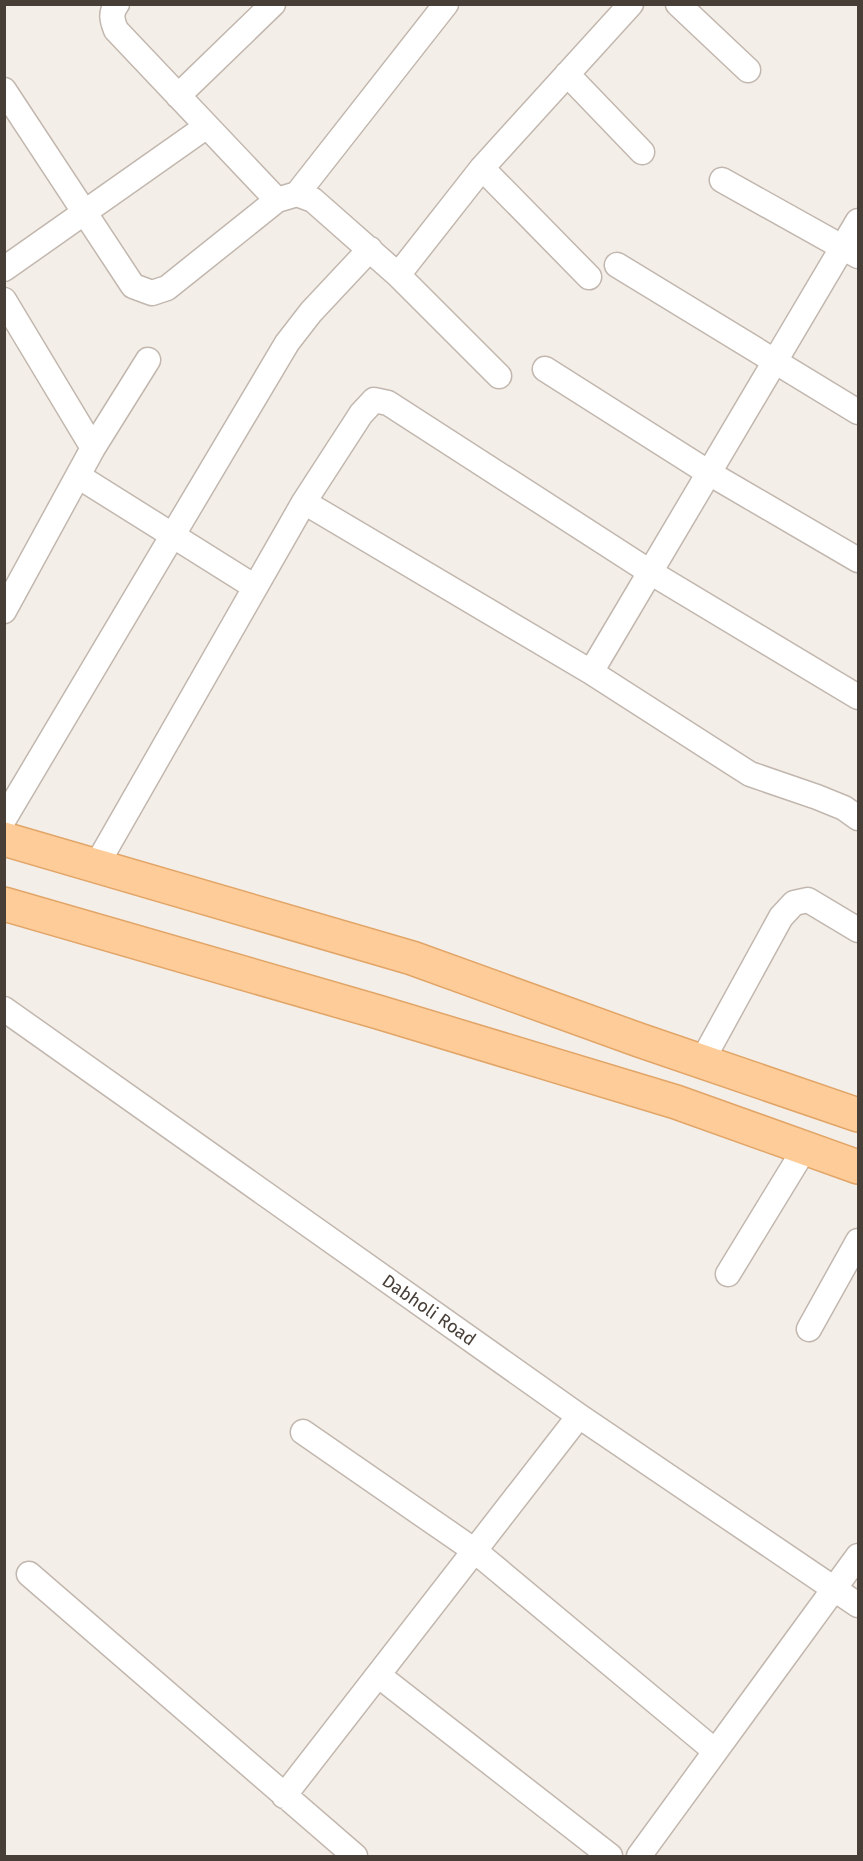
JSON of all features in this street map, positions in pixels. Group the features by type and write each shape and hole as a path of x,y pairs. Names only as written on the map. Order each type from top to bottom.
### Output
{"main road":[{"path":"4,839 412,957 858,1115"},
{"path":"4,904 378,1012 676,1102 858,1167"}],"street":[{"path":"117,4 112,10 112,20 116,30 207,126 287,197 313,200 398,275 499,376"},
{"path":"178,96 273,4"},
{"path":"4,90 133,286 152,293 167,288 287,197 446,4"},
{"path":"398,275 482,168 631,4"},
{"path":"678,4 748,70"},
{"path":"567,74 642,152"},
{"path":"4,269 207,126"},
{"path":"482,168 589,277"},
{"path":"722,180 851,251"},
{"path":"591,672 776,361 851,251 858,221"},
{"path":"4,819 287,343 311,312 370,249"},
{"path":"617,266 858,412"},
{"path":"4,300 93,448"},
{"path":"4,611 93,448 148,360"},
{"path":"544,369 709,473 858,560"},
{"path":"96,866 304,502 361,414 374,400 388,403 650,572 858,697"},
{"path":"78,476 255,587"},
{"path":"304,502 591,672 750,774 817,797 844,808 858,818"},
{"path":"702,1061 781,916 794,903 808,900 858,930"},
{"name":"Dabholi Road","path":"4,1009 579,1416 858,1605"},
{"path":"728,1274 805,1148"},
{"path":"809,1329 858,1241"},
{"path":"284,1796 579,1416"},
{"path":"303,1432 475,1551 716,1751"},
{"path":"639,1857 858,1556"},
{"path":"29,1574 355,1857"},
{"path":"378,1675 610,1857"}]}
